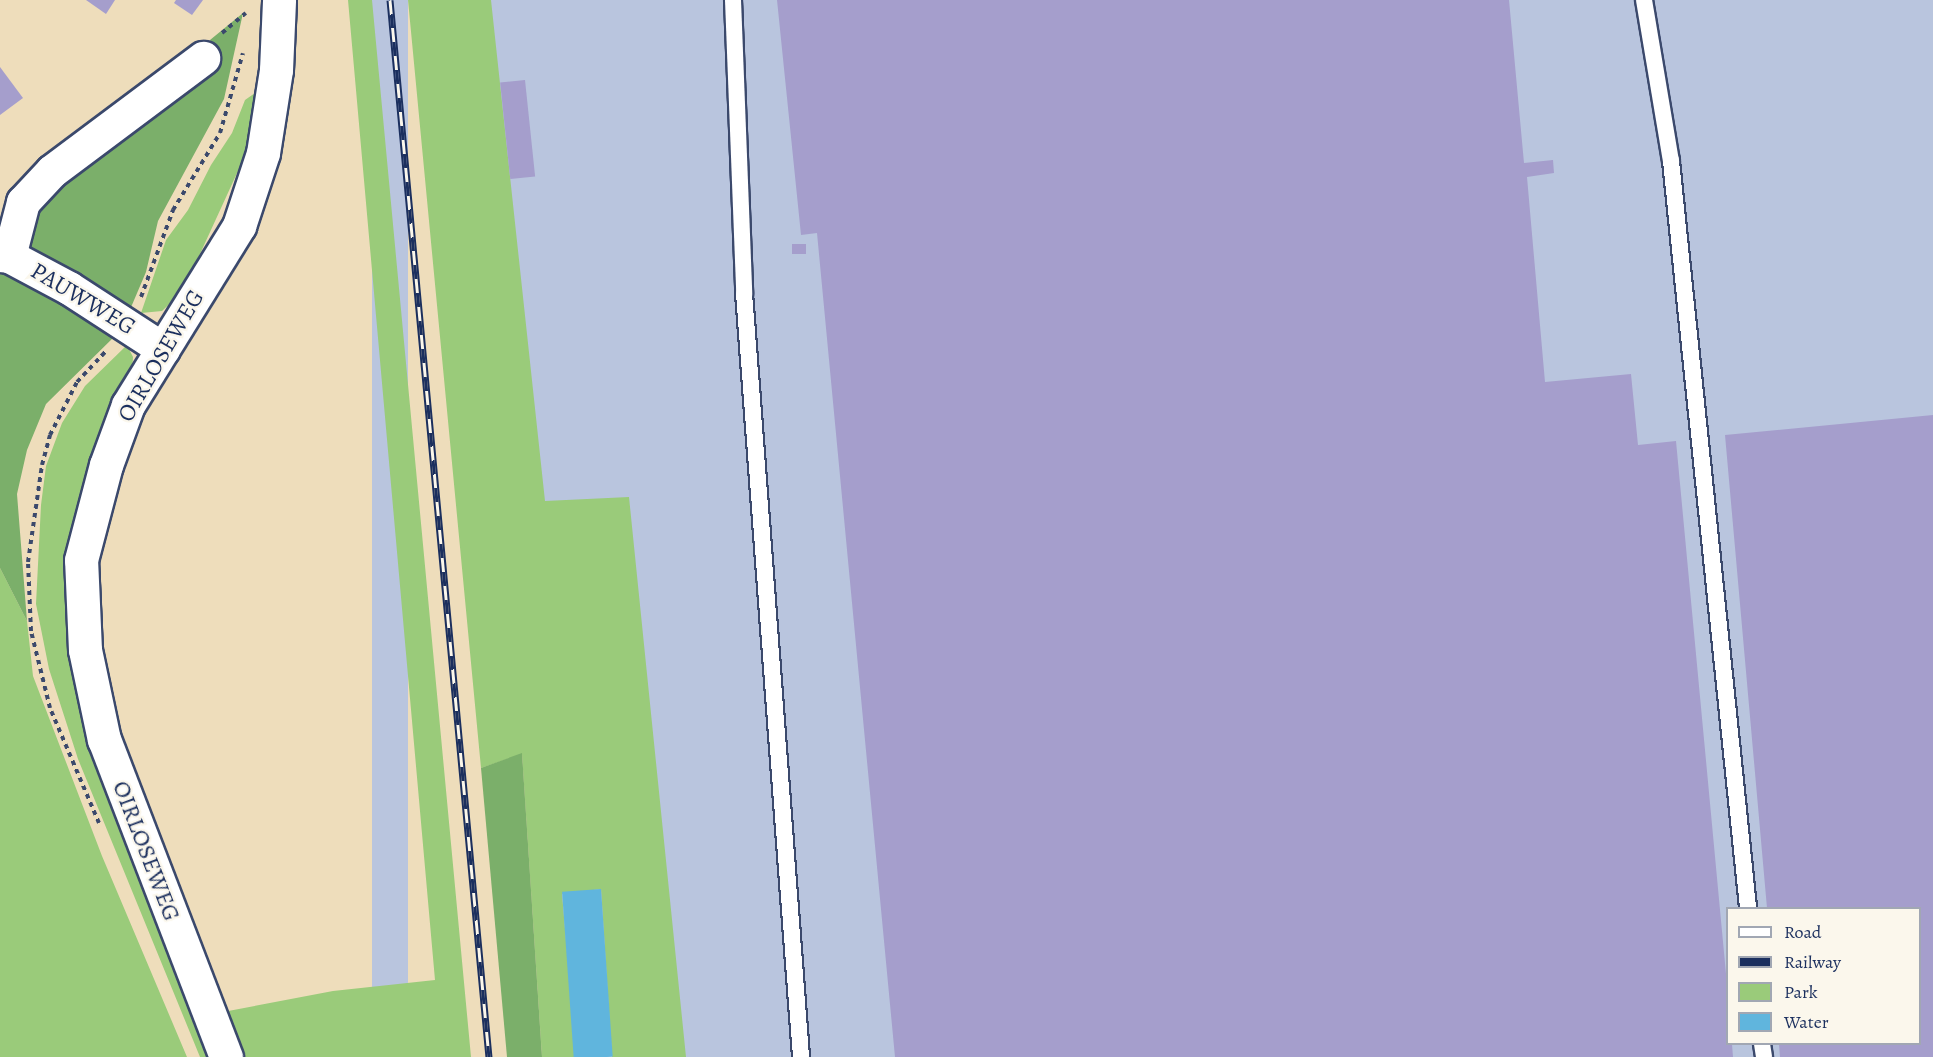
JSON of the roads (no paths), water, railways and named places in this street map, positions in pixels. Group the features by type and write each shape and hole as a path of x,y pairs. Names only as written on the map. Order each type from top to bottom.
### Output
{"street":[{"name":"OIRLOSEWEG","path":"226,1057 104,740 85,650 81,560 106,465 128,405 239,226 260,163 276,70 265,4"},
{"path":"4,256 23,202 52,171 203,58"},
{"name":"PAUWWEG","path":"4,256 69,288 163,349"}],"lane":[{"path":"733,0 745,305 801,1057"},
{"path":"1644,0 1671,161 1748,907"}],"water":[{"path":"601,889 613,1057 574,1057 562,892"}],"railway":[{"path":"390,0 489,1057"}]}
